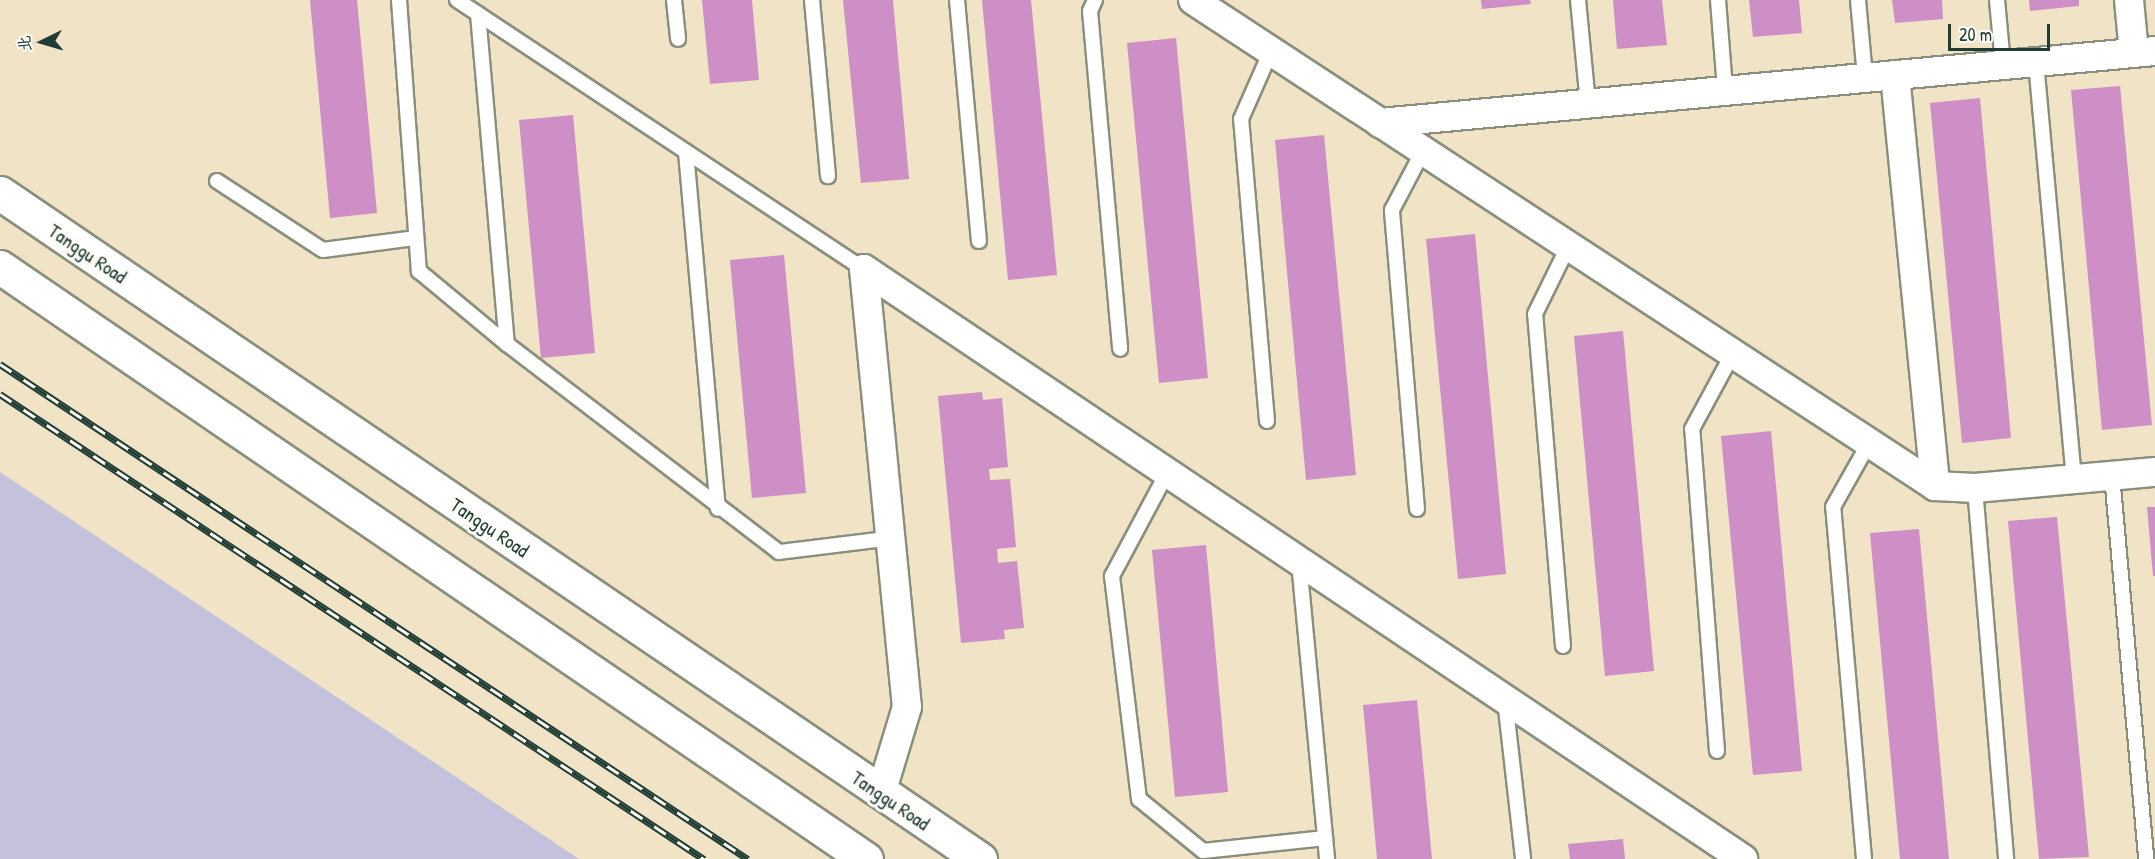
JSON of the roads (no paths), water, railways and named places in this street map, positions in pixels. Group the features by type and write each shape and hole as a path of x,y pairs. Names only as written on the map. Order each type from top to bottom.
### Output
{"main road":[{"name":"Tanggu Road","path":"0,193 980,859"},
{"path":"0,267 866,859"}],"street":[{"path":"1193,0 1868,445 1935,486 1975,488 2155,472"},
{"path":"1380,123 1725,89 2145,52 2129,0"},
{"path":"1895,75 1935,486"},
{"path":"864,269 1743,859"},
{"path":"864,269 893,538 907,707 881,793"}],"lane":[{"path":"399,0 418,271 507,344 718,508 780,552 893,538"},
{"path":"457,0 864,269"},
{"path":"674,0 678,39"},
{"path":"812,0 828,176"},
{"path":"957,0 980,242"},
{"path":"1095,0 1090,11 1120,349"},
{"path":"1578,0 1588,103"},
{"path":"1718,0 1725,89"},
{"path":"1858,0 1865,77"},
{"path":"1997,0 2003,65"},
{"path":"478,14 507,344"},
{"path":"1267,421 1240,119 1271,51"},
{"path":"2036,62 2074,479"},
{"path":"1416,509 1392,210 1423,150"},
{"path":"686,152 718,508"},
{"path":"217,181 323,250 416,238"},
{"path":"1563,646 1535,314 1568,247"},
{"path":"1718,751 1692,429 1732,355"},
{"path":"1864,859 1833,507 1868,445"},
{"path":"1167,473 1112,576 1139,799 1203,851 1325,838"},
{"path":"2112,476 2146,859"},
{"path":"1975,488 2006,859"},
{"path":"1299,562 1328,859"},
{"path":"1505,700 1523,859"}],"railway":[{"path":"0,364 748,859"},
{"path":"0,394 704,859"}]}
